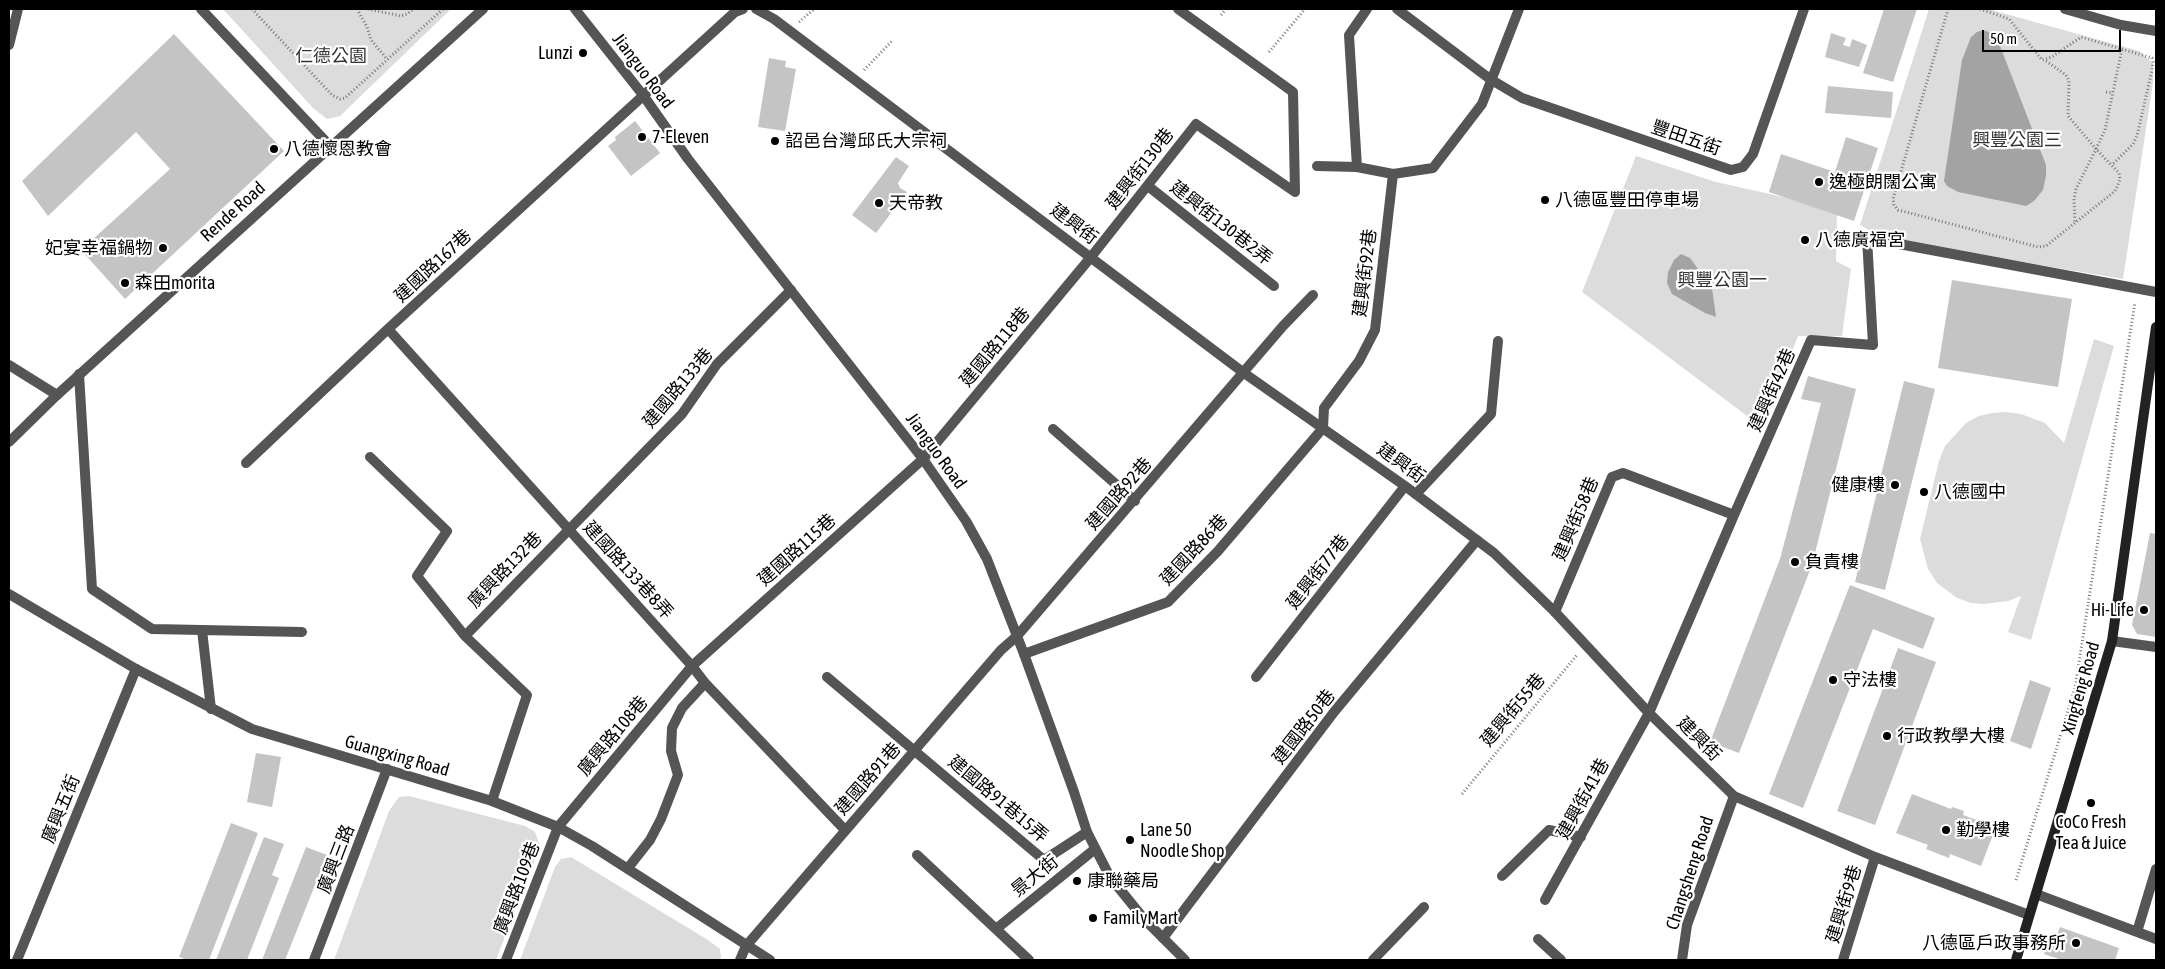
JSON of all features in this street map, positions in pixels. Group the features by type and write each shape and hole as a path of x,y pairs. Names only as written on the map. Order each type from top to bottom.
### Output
{"main road":[{"name":"Xingfeng Road","path":"2016,960 2112,641 2156,327"}],"street":[{"path":"9,44 18,9"},
{"path":"201,9 330,146"},
{"name":"Rende Road","path":"9,442 79,374 483,9"},
{"name":"Jianguo Road","path":"575,9 644,95 688,159 923,459 966,520 987,559 1024,654 1087,832 1095,849 1110,878 1144,919 1185,960"},
{"path":"644,95 735,12 743,9"},
{"name":"建興街","path":"756,9 789,30 1244,373 1405,486 1494,553 1555,612 1650,713 1734,796 1875,857 2030,915"},
{"name":"建興街130巷","path":"1091,257 1196,124 1296,192 1293,92 1178,9"},
{"path":"1357,166 1349,35 1367,9"},
{"name":"豐田五街","path":"1397,9 1490,79 1522,98 1731,170 1743,167 1753,154 1804,9"},
{"path":"1317,166 1357,166 1393,174 1433,168 1482,104 1490,79 1519,9"},
{"path":"2065,9 2156,32"},
{"name":"建國路167巷","path":"246,463 388,329 644,95"},
{"name":"建興街92巷","path":"1323,428 1324,408 1359,360 1375,330 1393,174"},
{"name":"建興街130巷2弄","path":"1148,186 1274,286"},
{"name":"建興街42巷","path":"1650,713 1734,515 1812,340 1873,345 1867,238 2156,292"},
{"name":"建國路118巷","path":"923,459 1091,257"},
{"name":"建國路133巷","path":"568,528 682,414 718,364 791,290"},
{"name":"建國路92巷","path":"1017,636 1283,326 1313,295"},
{"name":"建國路133巷8弄","path":"388,329 692,666 705,683 845,830"},
{"path":"1416,494 1491,414 1498,341"},
{"path":"9,365 57,395"},
{"path":"79,374 92,589 152,629 302,632"},
{"name":"建國路86巷","path":"1024,654 1168,602 1218,552 1323,428"},
{"path":"1053,429 1134,501"},
{"path":"370,457 447,531 417,576 465,636 527,695 492,801"},
{"name":"建國路115巷","path":"692,666 923,459"},
{"name":"建興街58巷","path":"1555,612 1612,477 1622,473 1734,515"},
{"name":"建興街77巷","path":"1256,677 1405,486"},
{"name":"廣興路132巷","path":"465,636 568,528"},
{"name":"建國路50巷","path":"1164,938 1334,712 1477,540"},
{"name":"Guangxing Road","path":"9,594 136,669 252,729 492,801 558,827 628,868 770,960"},
{"path":"202,630 211,709"},
{"name":"建國路91巷","path":"740,960 746,946 845,830 1001,650 1017,636"},
{"path":"2112,641 2156,647"},
{"name":"廣興路108巷","path":"558,827 692,666"},
{"name":"廣興五街","path":"17,960 136,669"},
{"path":"828,677 914,750"},
{"path":"628,868 650,840 661,819 678,775 671,750 672,728 682,708 705,683"},
{"name":"建興街41巷","path":"1545,900 1650,713"},
{"name":"建國路91巷15弄","path":"914,750 1044,860 1087,832"},
{"name":"廣興三路","path":"314,960 387,769"},
{"name":"Changsheng Road","path":"1682,960 1687,924 1734,796"},
{"name":"廣興路109巷","path":"506,960 558,827"},
{"path":"1502,876 1549,830 1581,837"},
{"name":"景大街","path":"996,930 1095,849"},
{"path":"917,855 1029,960"},
{"name":"建興街9巷","path":"1843,960 1875,857"},
{"path":"2137,932 2156,869"},
{"path":"2036,894 2156,939"},
{"path":"1373,960 1424,907"},
{"path":"1538,939 1561,960"}],"path":[{"path":"252,9 336,98 345,98 443,9"},
{"path":"357,9 368,28 371,40 387,59"},
{"path":"368,9 400,16 414,9"},
{"path":"789,30 814,9"},
{"path":"1221,15 1226,9"},
{"path":"1269,52 1305,9"},
{"path":"1948,9 1893,199 1894,205 1898,210 2038,246 2051,242 2115,191 2120,179 2119,173 2113,164 2096,149 2068,116 2069,82 2066,75 2038,57 2009,19 1980,9"},
{"path":"2045,60 2081,37 2152,58 2153,62 2137,136 2133,144 2113,164"},
{"path":"854,79 893,40"},
{"path":"2075,222 2076,189 2105,130 2122,48"},
{"path":"2106,92 2113,93"},
{"path":"2016,880 2075,688 2135,302"},
{"name":"建興街55巷","path":"1462,794 1586,644"}],"green space":[{"name":"仁德公園","path":"223,9 451,9 340,116 327,119 313,108"},
{"name":"興豐公園三","path":"1929,9 1988,9 2139,51 2153,63 2153,83 2123,279 1882,238 1860,225"},
{"name":"興豐公園一","path":"1636,156 1716,182 1837,209 1836,261 1851,269 1842,336 1798,336 1763,428 1582,292"},
{"path":"2094,339 2114,346 2031,640 2008,632 2021,596 2008,601 1984,604 1971,603 1957,598 1937,583 1928,569 1920,539 1939,461 1945,446 1966,423 1979,416 1992,413 2021,414 2045,423 2064,443"},
{"path":"409,796 525,826 535,832 540,846 496,960 334,960 389,811 399,797"},
{"path":"571,857 708,940 720,949 721,960 520,960 555,867 561,859"}],"shaded area":[{"path":"1983,30 1994,34 1997,38 2046,165 2043,190 2034,201 2026,206 1958,192 1947,186 1944,181 1962,60 1971,37"},
{"path":"1681,254 1690,258 1712,288 1716,317 1705,313 1672,294 1667,283 1668,272 1674,260"}],"building":[{"path":"1884,9 1917,9 1893,82 1863,73"},
{"path":"1831,33 1846,38 1843,45 1850,47 1852,39 1867,45 1859,67 1825,57"},
{"path":"174,34 284,151 125,299 81,250 170,169 136,132 48,216 22,181"},
{"path":"769,58 786,61 785,67 796,69 785,131 758,127"},
{"path":"1828,86 1893,92 1891,118 1825,113"},
{"path":"635,121 660,153 631,176 608,146 616,140 615,137"},
{"name":"逸極朗闊公寓","path":"1846,137 1878,148 1854,221 1769,192 1781,154 1835,172"},
{"name":"天帝教","path":"896,157 909,166 898,183 900,188 907,192 876,233 852,215"},
{"path":"1952,280 2072,299 2058,387 1938,368"},
{"name":"負責樓","path":"1808,376 1856,389 1812,565 1739,753 1710,742 1780,559 1821,403 1801,399"},
{"name":"健康樓","path":"1904,381 1935,389 1885,590 1855,582"},
{"path":"2150,533 2156,534 2156,637 2137,634 2132,625"},
{"name":"守法樓","path":"1850,585 1935,618 1923,649 1873,629 1803,808 1769,794"},
{"name":"行政教學大樓","path":"1898,648 1936,662 1875,825 1837,811"},
{"path":"2030,680 2051,688 2031,749 2010,741"},
{"path":"256,753 281,757 272,807 247,802"},
{"name":"勤學樓","path":"1912,794 1951,809 1952,807 1964,811 1963,815 1996,827 1981,866 1950,854 1949,858 1926,849 1928,845 1896,833"},
{"path":"231,823 258,833 209,960 188,960 179,957"},
{"path":"264,837 284,844 272,875 279,878 247,960 216,960"},
{"path":"306,847 327,855 285,960 262,960"},
{"name":"八德區戶政事務所","path":"2060,927 2119,948 2115,960 2062,960 2044,954 2051,935 2056,937"}],"place":[{"name":"Lunzi","path":"583,53"},
{"name":"7-Eleven","path":"642,137"},
{"name":"詔邑台灣邱氏大宗祠","path":"775,141"},
{"name":"八德懷恩教會","path":"274,149"},
{"name":"逸極朗闊公寓","path":"1819,182"},
{"name":"八德區豐田停車場","path":"1545,200"},
{"name":"天帝教","path":"879,203"},
{"name":"八德廣福宮","path":"1805,240"},
{"name":"妃宴幸福鍋物","path":"163,248"},
{"name":"森田morita","path":"125,283"},
{"name":"健康樓","path":"1895,485"},
{"name":"八德國中","path":"1924,492"},
{"name":"負責樓","path":"1795,562"},
{"name":"Hi-Life","path":"2144,610"},
{"name":"守法樓","path":"1833,680"},
{"name":"行政教學大樓","path":"1887,736"},
{"name":"CoCo Fresh Tea & Juice","path":"2091,803"},
{"name":"勤學樓","path":"1946,830"},
{"name":"Lane 50 Noodle Shop","path":"1130,840"},
{"name":"康聯藥局","path":"1077,881"},
{"name":"FamilyMart","path":"1093,918"},
{"name":"八德區戶政事務所","path":"2076,943"}]}
